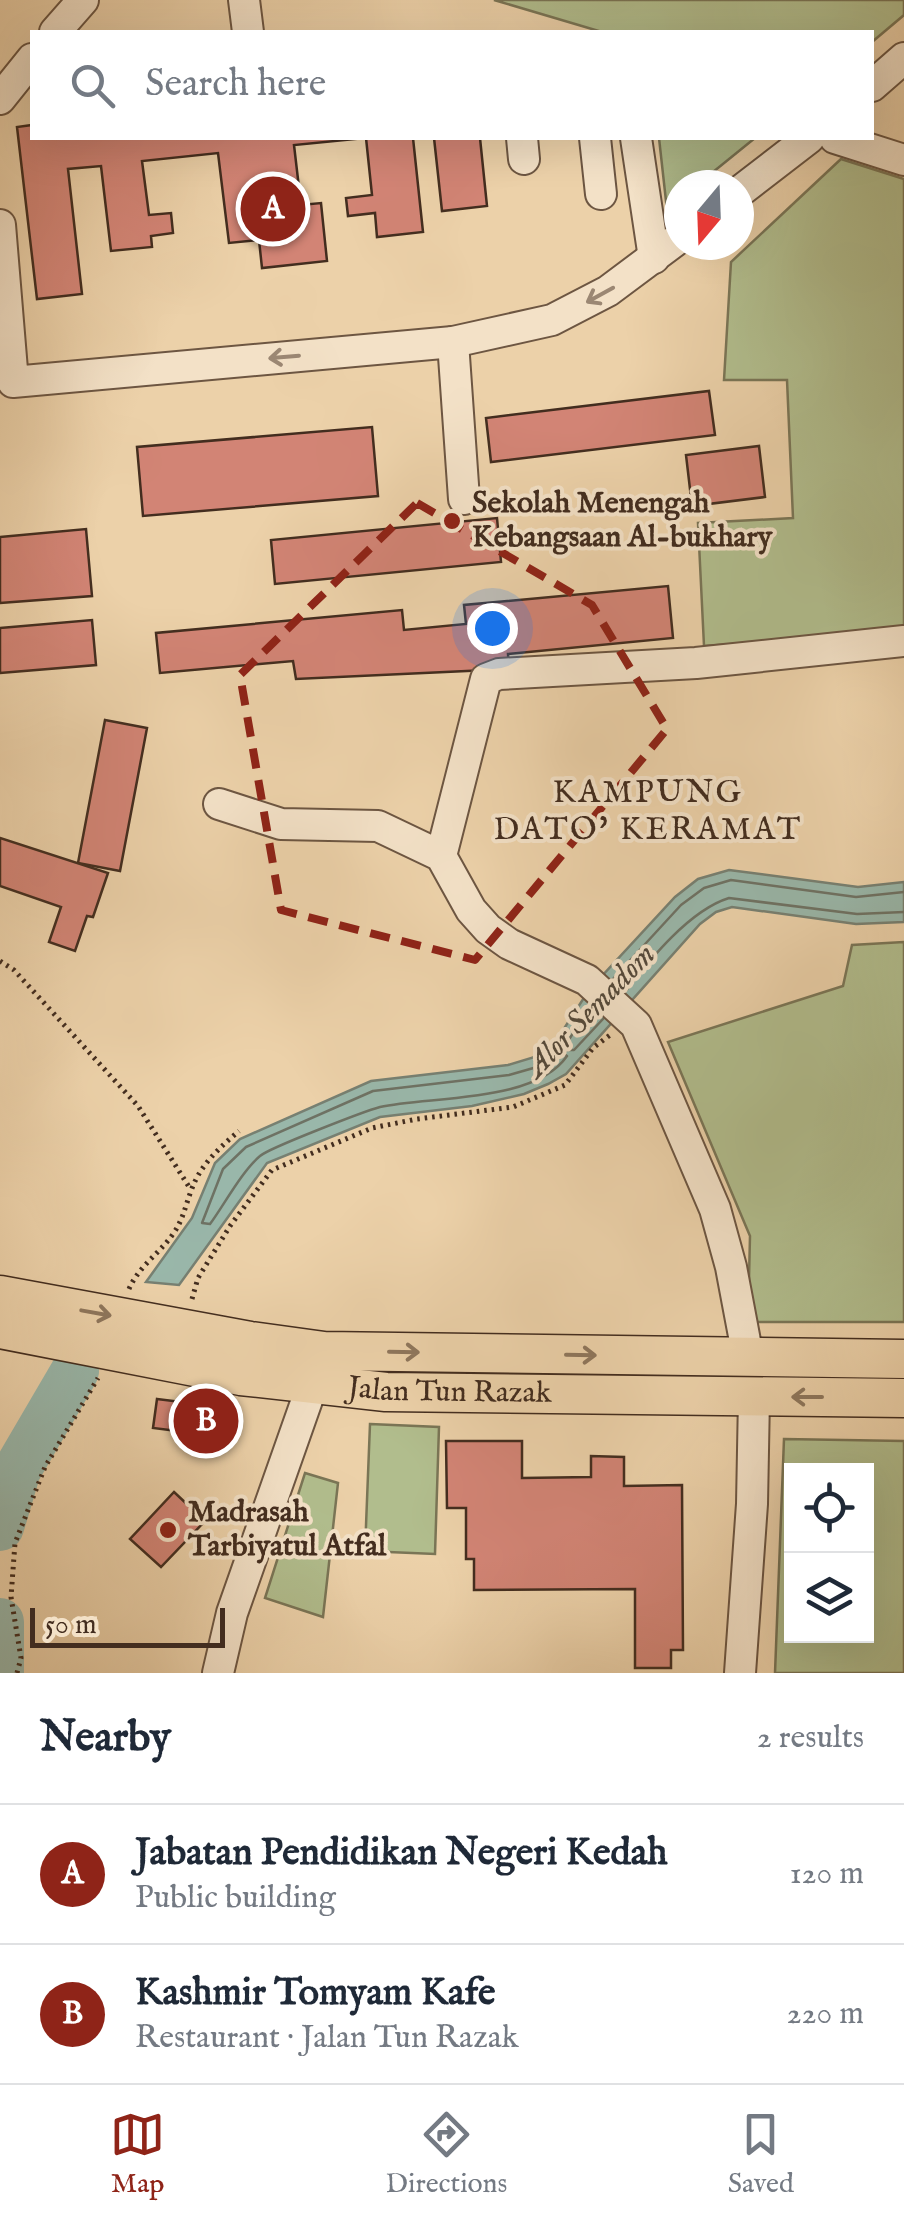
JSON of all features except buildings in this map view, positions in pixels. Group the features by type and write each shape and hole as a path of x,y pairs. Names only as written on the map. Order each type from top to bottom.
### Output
{"main road":[{"name":"Jalan Tun Razak","path":"0,1295 116,1334"},
{"name":"Jalan Tun Razak","path":"0,1329 250,1342 386,1392 904,1398"},
{"name":"Jalan Tun Razak","path":"318,1368 748,1358 904,1359"}],"street":[{"path":"57,30 83,0"},
{"path":"244,0 248,30"},
{"path":"874,84 904,58"},
{"path":"0,100 30,62"},
{"path":"595,140 602,194"},
{"path":"636,140 654,258"},
{"path":"754,180 806,140"},
{"path":"841,140 904,160"},
{"path":"0,224 7,382 452,342 552,320 608,291 664,250"},
{"path":"452,342 464,499"},
{"path":"441,856 486,679 498,674 696,663 904,641"},
{"path":"219,804 281,824 378,826 441,856 464,898 488,929 509,944 587,980 617,1025 636,1025 715,1210 748,1358"},
{"path":"218,1673 232,1613 318,1368"},
{"path":"740,1673 752,1504 754,1397"}],"path":[{"path":"0,962 14,970 138,1106 191,1190"},
{"path":"196,1287 230,1226 272,1170 372,1128 513,1107 565,1085 593,1048 617,1025"},
{"path":"16,1673 21,1658 11,1598 15,1543 45,1467 116,1334 135,1274 172,1236 209,1157 239,1131"}],"highlighted area":[{"path":"417,503 592,605 667,729 475,960 281,910 240,675"}],"green space":[{"path":"494,0 904,0 904,15 874,40 874,30 595,30"},
{"path":"659,140 753,140 716,170 664,170 664,183"},
{"path":"841,159 904,179 904,632 704,646 698,523 793,518 787,380 724,380 731,262 754,260 754,240"},
{"path":"904,942 904,1322 748,1322 750,1236 668,1042 843,986 852,945"},
{"path":"370,1424 439,1427 435,1554 365,1551"},
{"path":"784,1439 904,1441 904,1673 775,1673"},
{"path":"305,1473 338,1483 323,1617 265,1598"}],"water":[{"name":"Alor Semadom","path":"729,870 858,887 904,882 904,922 856,924 732,907 716,912 700,924 566,1074 524,1094 472,1106 380,1117 267,1163 179,1285 146,1282 192,1218 215,1163 240,1139 371,1081 508,1065 538,1056 556,1041 589,990 675,897 698,879"}],"waterway":[{"name":"Alor Semadom","path":"0,1527 17,1470 75,1371"},
{"name":"Alor Semadom","path":"0,1622 0,1673"}],"place":[{"name":"Jabatan Pendidikan Negeri Kedah","path":"273,209"},
{"name":"Sekolah Menengah Kebangsaan Al-bukhary","path":"452,521"},
{"name":"Kashmir Tomyam Kafe","path":"206,1421"},
{"name":"Madrasah Tarbiyatul Atfal","path":"168,1530"}],"district":[{"name":"KAMPUNG DATO' KERAMAT","path":"648,812"}]}
